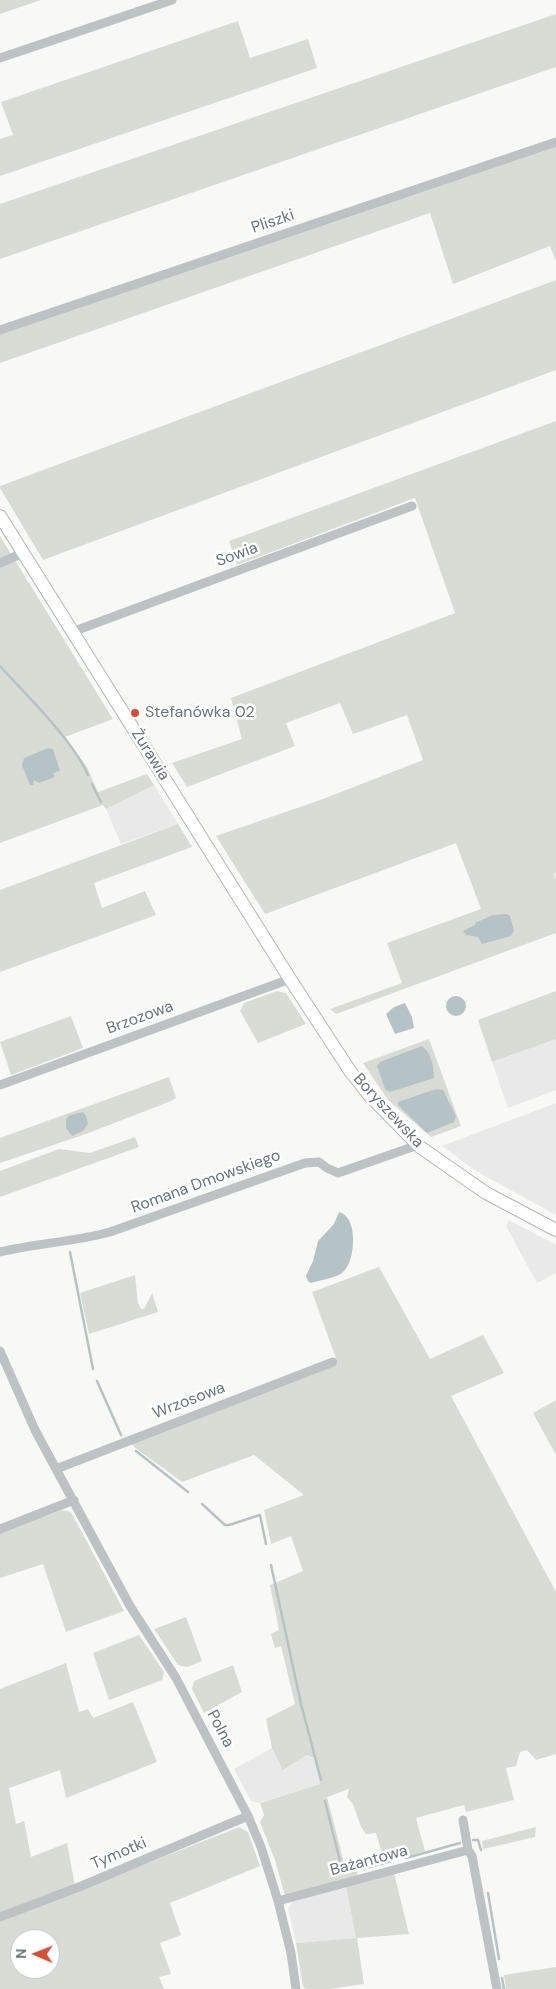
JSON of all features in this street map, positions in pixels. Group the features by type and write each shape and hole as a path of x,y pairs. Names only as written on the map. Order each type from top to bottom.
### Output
{"main road":[{"name":"Żurawia","path":"0,516 268,942"},
{"name":"Boryszewska","path":"268,942 350,1071 383,1111 418,1145 486,1193 556,1230"}],"street":[{"path":"0,58 172,0"},
{"name":"Pliszki","path":"0,330 556,142"},
{"name":"Sowia","path":"72,632 412,506"},
{"path":"0,563 23,553"},
{"name":"Brzozowa","path":"0,1085 290,979"},
{"name":"Romana Dmowskiego","path":"0,1252 37,1244 82,1240 110,1232 305,1163 319,1162 338,1173 418,1145"},
{"name":"Polna","path":"0,1352 35,1430 130,1606 176,1678 248,1816 278,1901 296,1989"},
{"name":"Wrzosowa","path":"56,1469 332,1362"},
{"path":"0,1529 74,1500"},
{"name":"Tymotki","path":"0,1916 79,1887 248,1816"},
{"path":"464,1820 468,1850 472,1856 497,1989"},
{"name":"Bażantowa","path":"278,1901 468,1850"}],"shaded area":[{"path":"0,0 41,0 0,14"},
{"path":"556,14 556,67 0,259 0,204"},
{"path":"238,21 250,58 308,39 317,68 0,176 0,139 13,135 1,102"},
{"path":"556,145 556,261 550,246 453,284 430,213 0,363 0,334"},
{"path":"556,280 556,370 43,560 0,488 0,486"},
{"path":"556,421 556,873 554,874 556,879 556,933 336,1014 330,1009 402,983 387,943 481,909 456,843 265,914 216,836 323,799 423,760 407,715 353,734 340,703 286,723 295,746 187,787 172,763 242,739 231,698 455,613 415,498 237,565 229,541"},
{"path":"0,536 113,719 65,737 87,767 98,792 147,774 154,785 106,809 103,805 0,843"},
{"path":"48,748 53,749 60,771 53,773 55,777 39,783 34,780 33,785 30,785 22,765 24,758"},
{"path":"154,785 178,824 121,844 106,809"},
{"path":"178,824 192,847 94,883 102,908 145,891 156,915 0,972 0,890"},
{"path":"507,914 510,916 514,930 511,936 482,944 478,937 466,935 463,931 493,915"},
{"path":"277,991 286,993 306,1024 258,1043 240,1011 244,1003"},
{"path":"556,991 556,1039 492,1062 478,1020"},
{"path":"456,996 463,999 466,1006 463,1013 456,1016 449,1013 446,1006 449,999"},
{"path":"405,1003 412,1017 414,1028 395,1034 386,1014 394,1007"},
{"path":"71,1016 83,1048 11,1075 0,1042"},
{"path":"429,1039 461,1126 431,1137 388,1100 363,1063"},
{"path":"556,1039 556,1090 508,1108 492,1062"},
{"path":"422,1046 428,1052 431,1060 434,1078 390,1092 385,1089 377,1066 380,1062"},
{"path":"169,1077 176,1098 171,1101 86,1134 0,1163 0,1138"},
{"path":"436,1089 443,1090 456,1116 454,1122 427,1133 398,1105 398,1102"},
{"path":"556,1103 556,1215 476,1171 442,1146"},
{"path":"83,1112 88,1124 83,1131 72,1136 66,1128 66,1119 70,1115"},
{"path":"135,1137 139,1147 0,1197 0,1171 59,1149 90,1153"},
{"path":"339,1212 345,1215 352,1229 353,1248 348,1265 338,1275 311,1283 306,1276 313,1261 318,1241 334,1224"},
{"path":"509,1220 556,1245 556,1273 537,1283 506,1226"},
{"path":"379,1267 430,1359 483,1335 504,1373 451,1396 556,1592 556,1754 536,1760 527,1750 520,1752 516,1766 506,1768 514,1800 466,1812 464,1805 416,1818 425,1851 385,1863 376,1833 366,1834 361,1827 353,1804 347,1797 349,1789 327,1797 346,1870 356,1869 358,1875 285,1896 275,1860 260,1822 264,1815 260,1803 320,1784 314,1758 307,1755 283,1770 272,1748 266,1719 295,1704 281,1646 275,1648 271,1634 279,1630 270,1585 303,1571 291,1536 271,1544 264,1510 304,1495 254,1455 182,1482 134,1447 132,1443 338,1364 312,1292"},
{"path":"135,1275 138,1303 141,1309 144,1309 152,1293 158,1312 89,1334 80,1293"},
{"path":"556,1400 556,1455 533,1413"},
{"path":"62,1510 71,1512 124,1611 66,1632 43,1564 0,1578 0,1533"},
{"path":"186,1617 202,1661 187,1667 178,1665 154,1629"},
{"path":"139,1635 164,1672 162,1680 109,1700 93,1653"},
{"path":"66,1663 79,1712 88,1709 93,1718 133,1702 157,1762 66,1798 60,1770 9,1788 16,1824 24,1821 31,1857 67,1843 75,1886 0,1913 0,1689"},
{"path":"233,1665 242,1692 204,1713 192,1689 194,1681"},
{"path":"272,1748 284,1770 307,1755 314,1759 320,1784 258,1803 251,1801 234,1769"},
{"path":"239,1827 248,1832 260,1866 170,1903 181,1935 160,1943 171,1974 159,1977 164,1989 0,1989 0,1920"},
{"path":"536,1827 535,1837 483,1849 482,1841"},
{"path":"394,1873 409,1934 357,1938 364,1984 330,1989 306,1989 303,1987 296,1943 356,1938 346,1886"},
{"path":"346,1886 356,1938 296,1943 288,1909 293,1901"},
{"path":"556,1967 556,1989 506,1989 504,1975"}],"waterway":[{"path":"0,666 60,733 81,761 88,775"},
{"path":"92,784 101,802"},
{"path":"70,1252 93,1369"},
{"path":"97,1381 121,1435"},
{"path":"136,1451 188,1492"},
{"path":"202,1504 225,1525 260,1515 266,1544"},
{"path":"271,1565 301,1704 321,1780"},
{"path":"325,1801 342,1869 345,1872 354,1871"},
{"path":"473,1840 478,1840 481,1850"},
{"path":"406,1858 460,1843"},
{"path":"369,1867 391,1861"},
{"path":"488,1893 499,1959"},
{"path":"502,1978 504,1989"}],"place":[{"name":"Stefanówka 02","path":"135,713"}]}
